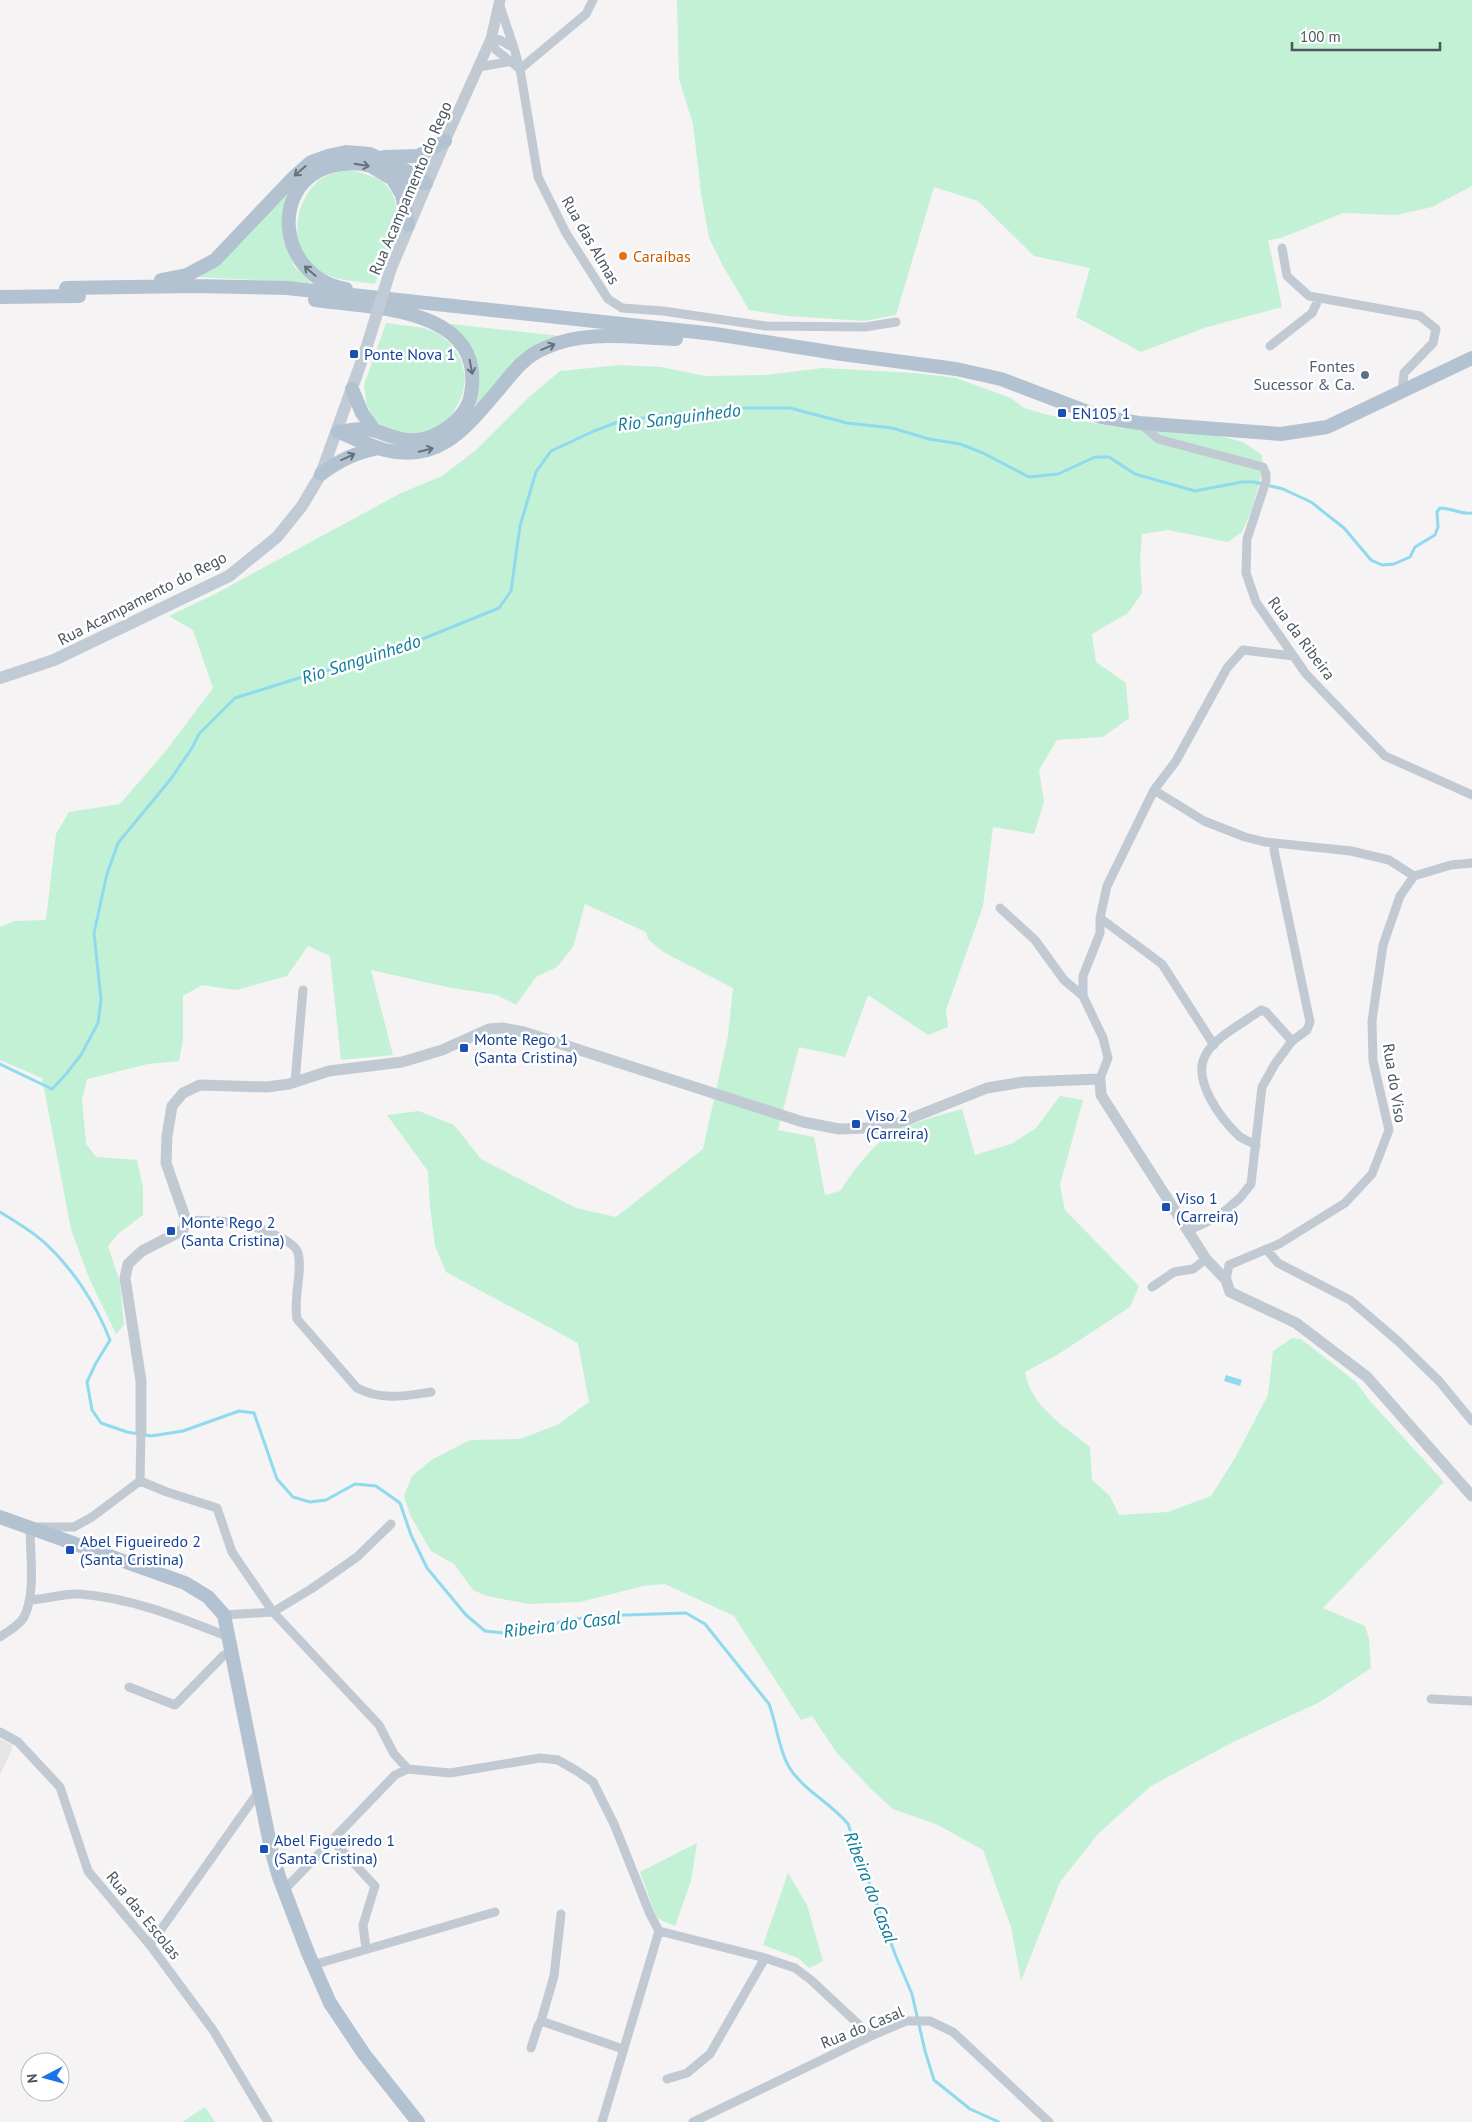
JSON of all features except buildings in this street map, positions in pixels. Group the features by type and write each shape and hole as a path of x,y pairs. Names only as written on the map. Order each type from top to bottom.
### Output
{"main road":[{"path":"378,158 418,156 445,141"},
{"name":"Rua Acampamento do Rego","path":"0,678 54,660 229,576 277,537 302,506 322,474 366,349 391,268 445,141"},
{"path":"0,292 164,280 187,275 215,260 294,177 311,162 346,152 356,152 378,158 407,171 426,183"},
{"path":"423,303 340,288 325,282 300,262 292,245 288,230 295,196 304,183 317,172 331,166 356,164 369,166 392,178 426,183"},
{"path":"392,178 402,195 408,225"},
{"path":"66,288 192,286 287,288 715,334 948,368 1001,379 1101,417 1139,423 1281,434 1327,427 1472,358"},
{"path":"0,296 232,294 286,296 396,311 426,312 676,340 842,354"},
{"path":"338,432 353,429 375,431 398,440 415,441 442,432 453,424 464,411 470,398 473,381 472,364 465,348 456,337 430,320 396,311"},
{"path":"338,432 378,448 400,452 415,452 446,444 467,427 517,367 531,356 562,341 592,337 676,340"},
{"path":"352,389 362,413 375,431"},
{"path":"322,474 337,462 351,455 378,448"},
{"path":"0,1517 186,1583 208,1596 224,1615 271,1848 284,1890 330,2003 364,2054 418,2122"}],"street":[{"path":"514,48 500,40 491,40 496,50 520,69 586,14 593,0"},
{"name":"Rua das Almas","path":"500,3 520,69 538,178 566,233 608,299 622,308 663,311 766,326 865,327 896,322"},
{"name":"Rua Acampamento do Rego","path":"445,141 491,40 500,3"},
{"path":"480,67 512,61"},
{"path":"1282,248 1287,276 1309,296 1420,316 1436,329 1433,343 1404,373 1402,392"},
{"path":"1270,346 1312,313 1319,298"},
{"name":"Rua da Ribeira","path":"1139,423 1158,439 1263,467 1266,474 1265,484 1247,539 1246,574 1256,602 1306,674 1385,756 1472,795"},
{"path":"1083,996 1083,976 1100,933 1100,918 1107,886 1154,790 1176,761 1228,668 1243,650 1293,656"},
{"path":"1154,790 1204,820 1245,837 1275,843 1352,851 1389,860 1414,876 1451,865 1472,863"},
{"path":"1188,1231 1219,1216 1240,1198 1251,1184 1262,1087 1274,1064 1292,1041 1307,1030 1310,1022 1274,850 1275,843"},
{"name":"Rua do Viso","path":"1226,1280 1229,1265 1279,1244 1345,1203 1372,1174 1388,1130 1373,1061 1372,1022 1383,944 1400,896 1414,876"},
{"path":"1000,908 1035,940 1064,980 1083,996 1103,1038 1108,1058 1100,1079 1101,1095 1206,1259 1226,1280 1230,1292 1296,1323 1367,1377 1472,1496"},
{"path":"1100,918 1162,964 1214,1045"},
{"path":"294,1082 303,990"},
{"path":"1256,1145 1240,1137 1213,1104 1205,1089 1202,1075 1204,1057 1214,1045 1261,1010 1266,1012 1292,1041"},
{"path":"140,1481 141,1381 125,1278 128,1264 142,1251 183,1230 186,1220 166,1163 167,1136 172,1106 184,1093 200,1085 267,1088 329,1071 402,1062 442,1050 489,1029 502,1028 524,1032 803,1122 839,1129 889,1127 987,1088 1023,1082 1100,1079"},
{"path":"186,1220 241,1224 288,1241 298,1251 299,1262 294,1305 297,1319 358,1388 371,1395 389,1398 431,1392"},
{"path":"1266,1249 1278,1263 1350,1300 1399,1342 1439,1381 1472,1420"},
{"path":"1152,1287 1174,1272 1193,1269 1206,1259"},
{"path":"0,1636 14,1627 23,1618 30,1600 30,1527 74,1526 92,1517 140,1481"},
{"path":"140,1481 216,1508 232,1552 272,1612 379,1725 394,1754 408,1769"},
{"path":"224,1615 272,1612 311,1589 358,1557 391,1524"},
{"path":"30,1600 78,1594 121,1600 166,1613 229,1637"},
{"path":"129,1687 175,1705 224,1655 232,1654"},
{"path":"1431,1699 1472,1701"},
{"name":"Rua das Escolas","path":"0,1732 18,1742 60,1787 88,1870 150,1945 213,2030 268,2122"},
{"path":"284,1890 395,1775 408,1769 450,1773 540,1758 558,1760 577,1770 593,1782 614,1824 650,1914 659,1931 602,2122"},
{"path":"150,1945 259,1791"},
{"path":"333,1840 375,1886 363,1925 366,1950"},
{"path":"313,1965 495,1912"},
{"path":"531,2048 538,2026 542,2021 554,1976 561,1914"},
{"path":"659,1931 765,1958 795,1968 811,1980 870,2036"},
{"path":"667,2079 687,2073 710,2054 765,1958"},
{"path":"542,2021 623,2049"},
{"name":"Rua do Casal","path":"693,2122 870,2036 906,2022 930,2021 953,2032 1049,2122"}],"shaded area":[{"path":"0,1739 12,1745 12,1749 0,1775"}],"green space":[{"path":"677,0 1472,0 1472,186 1432,207 1396,215 1343,213 1281,238 1268,240 1282,307 1207,327 1141,352 1076,317 1090,268 1034,256 978,201 934,187 896,315 864,321 788,316 749,310 709,238 701,193 693,124 679,79"},
{"path":"350,170 369,175 386,185 393,196 396,208 394,234 375,284 342,279 323,273 312,265 304,255 299,244 298,218 307,194 323,178 331,174"},
{"path":"294,187 283,215 284,242 294,266 311,283 199,277"},
{"path":"386,323 424,328 439,334 452,345 461,360 465,376 463,393 455,410 445,424 411,437 391,431 376,422 367,406 364,385"},
{"path":"450,324 560,336 475,410 479,383 477,362 468,344"},
{"path":"620,365 661,367 705,376 766,375 823,368 915,373 956,378 1011,398 1024,408 1048,415 1116,427 1216,435 1243,442 1262,455 1262,473 1252,509 1242,532 1228,542 1168,530 1142,534 1140,559 1142,593 1128,613 1092,634 1096,662 1126,683 1129,718 1103,737 1057,740 1039,770 1044,802 1034,834 993,827 983,906 946,1010 948,1027 928,1035 868,995 845,1057 799,1047 778,1130 814,1137 825,1195 840,1191 874,1147 888,1135 913,1124 962,1109 975,1155 1011,1144 1036,1128 1060,1096 1083,1100 1060,1185 1065,1210 1139,1286 1130,1307 1057,1355 1025,1372 1028,1384 1041,1406 1090,1447 1092,1480 1110,1496 1119,1515 1168,1512 1211,1496 1235,1458 1268,1395 1273,1351 1292,1338 1301,1339 1356,1382 1370,1401 1444,1482 1323,1608 1365,1626 1369,1639 1371,1668 1320,1702 1235,1741 1151,1786 1098,1834 1060,1882 1021,1981 1011,1927 983,1850 938,1825 893,1809 872,1790 837,1753 812,1716 801,1720 734,1616 665,1584 643,1586 580,1602 528,1604 487,1596 473,1590 454,1564 431,1551 410,1515 404,1496 412,1476 433,1459 470,1440 520,1439 557,1425 589,1402 578,1343 446,1272 435,1246 428,1171 387,1115 419,1111 454,1125 481,1159 576,1208 616,1217 703,1149 728,1036 733,988 663,952 648,939 646,932 585,904 573,947 557,967 536,977 516,1005 497,995 447,987 371,970 393,1055 341,1060 330,956 308,946 287,976 236,990 202,985 183,996 183,1040 179,1061 148,1064 87,1079 82,1100 86,1144 96,1157 137,1160 143,1187 143,1215 118,1234 108,1246 120,1282 124,1325 116,1334 89,1278 71,1229 42,1078 0,1060 0,927 15,921 46,920 56,834 69,812 120,804 165,752 213,688 193,630 169,616 215,594 401,493 442,476 475,451 529,397 560,371"},
{"path":"697,1843 691,1881 675,1926 656,1916 640,1872"},
{"path":"788,1873 807,1905 823,1961 809,1968 798,1958 763,1945"},
{"path":"205,2107 215,2122 182,2122"}],"water":[{"path":"1226,1375 1242,1380 1240,1386 1224,1381"}],"waterway":[{"name":"Rio Sanguinhedo","path":"0,1064 52,1089 81,1055 98,1023 101,1000 94,933 107,874 118,843 170,780 192,748 199,734 235,698 299,678 315,675 364,657 393,651 499,608 511,591 520,526 536,472 551,451 618,422 728,408 790,408 847,423 892,428 929,439 960,444 983,453 1029,477 1058,474 1095,457 1109,457 1135,474 1195,491 1242,482 1254,482 1283,489 1311,502 1344,528 1371,560 1382,565 1394,564 1410,557 1415,547 1435,535 1438,527 1437,512 1440,508 1472,513"},
{"name":"Ribeira do Casal","path":"0,1212 35,1234 55,1253 83,1288 98,1313 110,1340 87,1382 92,1410 101,1423 127,1432 151,1436 183,1431 239,1411 254,1413 277,1479 293,1497 310,1502 326,1500 355,1484 376,1486 400,1503 411,1535 427,1568 466,1615 485,1631 504,1633 535,1630 563,1621 597,1616 686,1613 705,1624 769,1704 782,1752 789,1767 809,1790 834,1809 848,1824 895,1954 912,1994 925,2051 934,2080 970,2109 999,2122"}],"place":[{"name":"Caraíbas","path":"623,256"},
{"name":"Ponte Nova 1","path":"354,354"},
{"name":"Fontes Sucessor & Ca.","path":"1365,375"},
{"name":"EN105 1","path":"1062,413"},
{"name":"Monte Rego 1 (Santa Cristina)","path":"464,1048"},
{"name":"Viso 2 (Carreira)","path":"856,1124"},
{"name":"Viso 1 (Carreira)","path":"1166,1207"},
{"name":"Monte Rego 2 (Santa Cristina)","path":"171,1231"},
{"name":"Abel Figueiredo 2 (Santa Cristina)","path":"70,1550"},
{"name":"Abel Figueiredo 1 (Santa Cristina)","path":"264,1849"}]}
